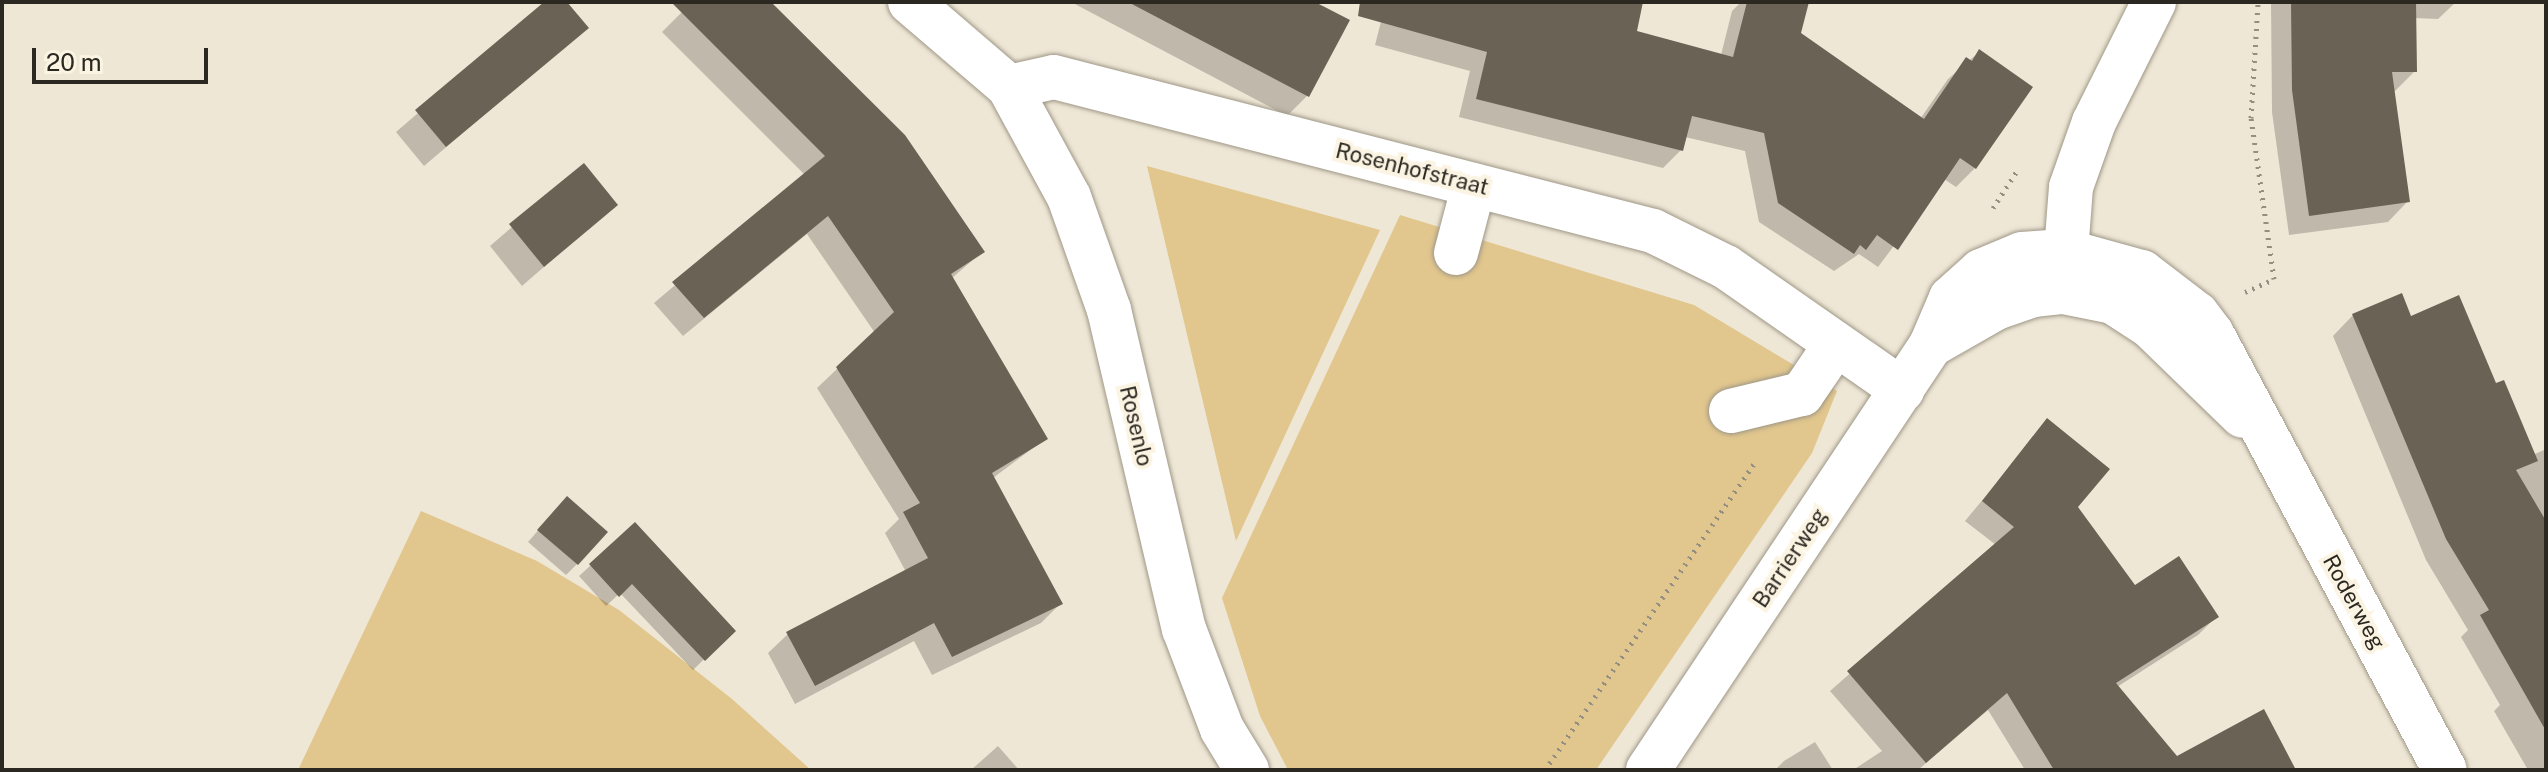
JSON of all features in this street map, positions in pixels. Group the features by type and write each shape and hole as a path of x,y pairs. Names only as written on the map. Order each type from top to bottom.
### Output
{"street":[{"path":"910,2 1009,87"},
{"path":"2064,272 2071,187 2094,122 2154,2"},
{"name":"Rosenhofstraat","path":"1009,87 1054,77 1653,231 1726,267 1902,390"},
{"name":"Rosenlo","path":"1009,87 1069,197 1109,310 1184,629 1222,729 1247,770"},
{"path":"1456,253 1474,185"},
{"name":"Barrierweg","path":"1648,770 1931,345 1951,298 1981,271 2022,254 2064,272"},
{"name":"Roderweg","path":"2064,272 2142,272 2197,314 2233,369 2262,435 2445,770"},
{"name":"Roderweg","path":"2064,272 2150,326 2262,435"},
{"path":"1731,411 1802,394 1836,344"}],"path":[{"path":"2197,314 2274,279 2251,118 2258,2"},
{"path":"1984,221 2028,155"},
{"path":"1545,770 1802,394"}],"shaded area":[{"path":"1147,166 1380,230 1236,541"},
{"path":"1400,215 1694,305 1837,391 1812,453 1596,770 1288,770 1260,716 1222,598"},
{"path":"421,511 537,561 619,610 732,699 811,770 298,770"}],"building":[{"path":"544,2 567,2 589,28 446,147 415,110"},
{"path":"671,2 771,2 905,135 985,252 951,274 1048,439 992,473 1063,604 952,657 934,623 815,686 786,632 928,558 903,512 920,503 836,367 894,312 828,216 704,318 672,282 825,156"},
{"path":"1128,2 1315,2 1350,20 1309,97"},
{"path":"1360,2 1643,2 1637,31 1733,57 1747,2 1809,2 1801,33 1924,119 1966,57 1972,61 1979,49 2033,87 1976,169 1960,158 1898,250 1877,235 1866,250 1860,245 1854,254 1778,203 1764,133 1692,116 1683,151 1476,99 1487,52 1358,16"},
{"path":"2291,2 2416,2 2417,72 2392,72 2410,202 2309,216 2292,90"},
{"path":"584,163 618,205 544,267 509,224"},
{"path":"2402,293 2411,316 2459,295 2496,383 2504,380 2538,461 2516,470 2546,521 2546,731 2480,615 2489,610 2446,539 2352,314"},
{"path":"2047,418 2110,469 2078,507 2135,585 2179,556 2219,617 2116,683 2177,756 2264,709 2296,770 2054,770 2007,693 1926,763 1847,671 2014,527 1982,501"},
{"path":"567,496 608,532 578,565 537,530"},
{"path":"635,522 736,631 705,661 632,584 619,597 589,564"}]}
